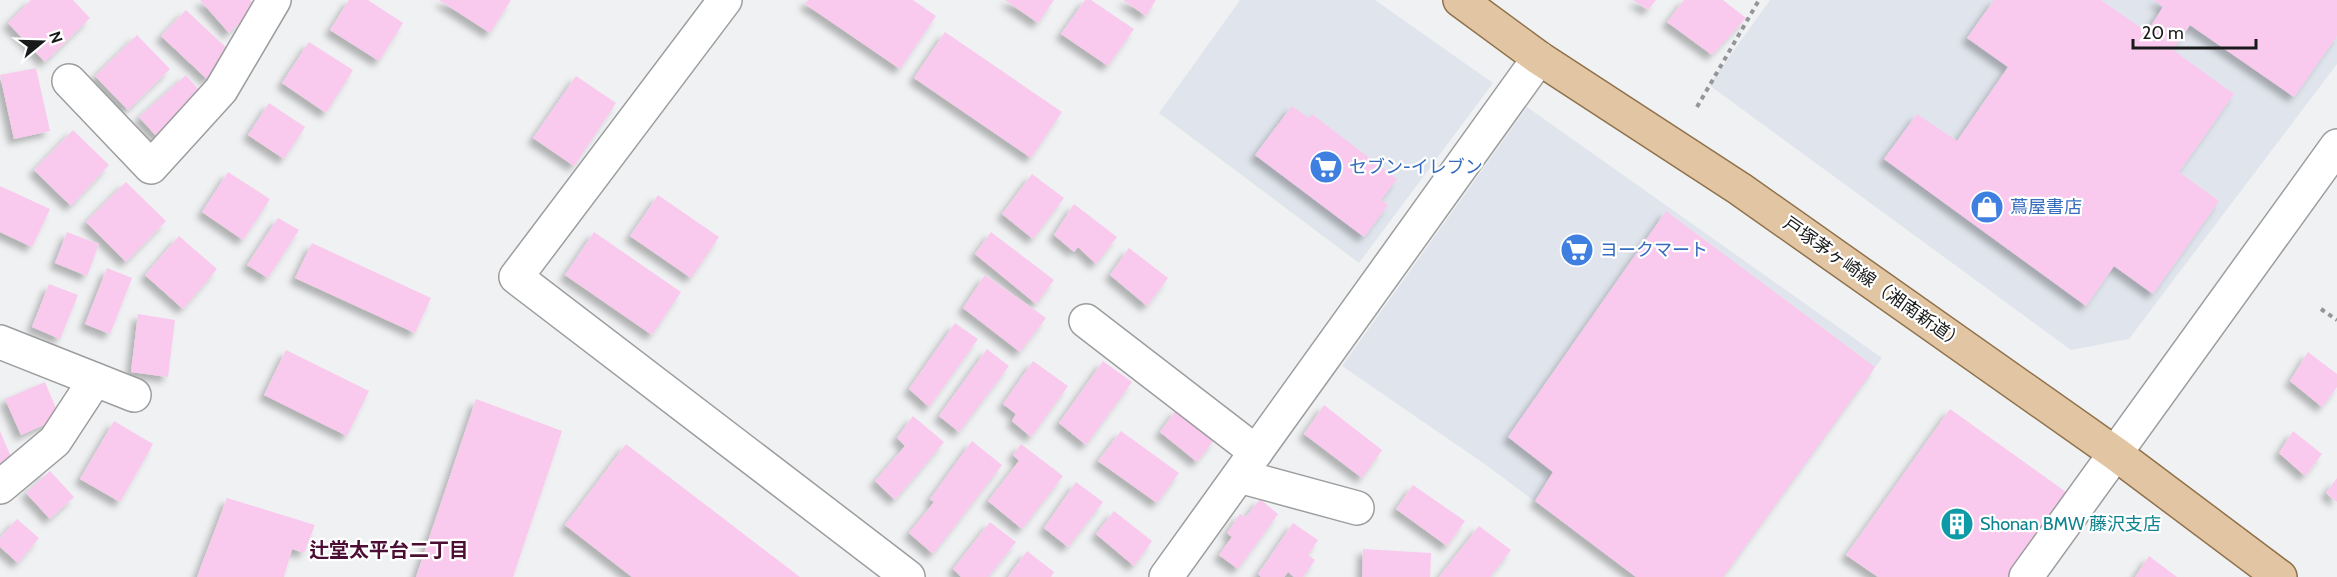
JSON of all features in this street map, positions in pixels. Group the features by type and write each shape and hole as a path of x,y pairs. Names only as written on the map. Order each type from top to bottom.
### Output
{"main road":[{"name":"戸塚茅ヶ崎線（湘南新道）","path":"1460,0 1539,58 1740,189 2116,454 2280,577"}],"street":[{"path":"69,81 151,167 221,90 274,0"},
{"path":"725,0 516,277 908,577"},
{"path":"1166,577 1539,58"},
{"path":"2026,577 2337,146"},
{"path":"1086,321 1247,464 1357,508"},
{"path":"0,342 134,395"},
{"path":"0,487 55,441 95,380"}],"path":[{"path":"1697,107 1759,0"},
{"path":"2320,309 2337,320"}],"shaded area":[{"path":"1240,0 1375,0 1493,83 1359,263 1159,113"},
{"path":"1770,0 2337,0 2337,64 2129,339 2071,350 1709,85"},
{"name":"ヨークマート","path":"1527,107 1882,358 1723,577 1636,577 1486,465 1342,366"}],"building":[{"path":"31,0 73,0 90,18 45,62 8,23"},
{"path":"200,0 250,0 256,7 229,33"},
{"path":"349,0 368,0 403,23 379,61 330,30"},
{"path":"439,0 511,0 490,33"},
{"path":"808,0 913,0 936,16 900,69 805,4"},
{"path":"1005,0 1054,0 1038,23"},
{"path":"1085,0 1091,0 1134,29 1108,66 1061,34"},
{"path":"1123,0 1156,0 1146,16"},
{"path":"1633,0 1656,0 1648,10"},
{"path":"1684,0 1723,0 1746,18 1712,55 1667,22"},
{"path":"1994,0 2101,0 2147,32 2163,7 2154,0 2337,0 2337,36 2294,97 2190,25 2173,50 2234,94 2179,172 2219,201 2153,294 2114,266 2086,306 1884,159 1917,114 1957,141 2008,67 1967,38"},
{"path":"186,10 232,53 208,80 161,36"},
{"path":"945,32 1062,112 1031,158 914,78"},
{"path":"137,35 170,69 128,110 95,76"},
{"path":"309,42 353,70 326,113 282,83"},
{"path":"36,68 50,131 14,139 0,75"},
{"path":"186,75 205,97 158,138 139,117"},
{"path":"576,76 616,103 574,166 533,138"},
{"path":"269,103 305,127 284,159 248,135"},
{"name":"セブン-イレブン","path":"1292,106 1309,118 1312,114 1397,179 1381,200 1388,205 1364,237 1255,155"},
{"path":"73,130 109,165 71,206 34,170"},
{"path":"228,172 270,199 243,240 202,212"},
{"path":"1032,174 1064,198 1033,239 1002,214"},
{"path":"126,182 166,221 126,262 86,222"},
{"path":"0,186 50,209 32,247 0,232"},
{"path":"658,195 719,237 691,278 630,236"},
{"path":"1074,204 1117,237 1096,264 1078,247 1074,252 1054,235"},
{"path":"1666,211 1875,367 1723,577 1636,577 1535,501 1553,472 1508,437"},
{"path":"278,218 299,230 268,278 247,265"},
{"path":"67,232 99,244 87,276 55,263"},
{"path":"594,232 681,292 652,335 565,275"},
{"path":"991,232 1054,280 1036,304 975,254"},
{"path":"179,236 217,269 183,309 145,275"},
{"path":"312,243 431,298 415,333 295,278"},
{"path":"1129,248 1168,278 1147,306 1110,275"},
{"path":"107,268 132,278 110,334 85,324"},
{"path":"985,275 1046,318 1020,352 963,308"},
{"path":"49,284 78,295 60,339 32,327"},
{"path":"138,314 175,320 168,377 131,372"},
{"path":"955,323 978,339 929,407 909,389"},
{"path":"987,349 1009,366 959,432 939,416"},
{"path":"286,350 369,391 347,436 264,395"},
{"path":"2308,352 2337,374 2337,387 2322,407 2290,381"},
{"path":"1033,361 1068,386 1031,437 1012,421 1016,414 1003,404"},
{"path":"1103,361 1132,382 1086,445 1059,423"},
{"path":"45,382 60,418 21,435 5,399"},
{"path":"476,399 562,431 513,577 416,577"},
{"path":"1324,405 1382,450 1362,478 1304,434"},
{"path":"1177,409 1215,439 1197,462 1160,432"},
{"name":"Shonan BMW 藤沢支店","path":"1950,409 2066,492 2009,577 1878,577 1846,555"},
{"path":"913,416 944,442 895,500 875,481 905,446 897,438"},
{"path":"114,421 153,444 120,502 80,479"},
{"path":"0,431 14,464 0,470"},
{"path":"1121,431 1179,473 1157,503 1098,461"},
{"path":"2293,431 2322,454 2305,476 2279,453"},
{"path":"972,441 1002,465 933,554 909,533 934,502 930,499"},
{"path":"626,444 800,577 632,577 565,525"},
{"path":"1021,444 1063,476 1022,529 988,501 1019,461 1013,455"},
{"path":"50,471 74,497 50,519 26,493"},
{"path":"2337,478 2337,502 2326,493"},
{"path":"1076,482 1103,502 1068,547 1044,528"},
{"path":"1413,485 1465,521 1447,546 1396,509"},
{"path":"227,498 315,525 304,553 292,549 284,577 197,577"},
{"path":"1260,499 1278,514 1238,569 1219,555 1232,537 1227,533 1240,514 1246,517"},
{"path":"1114,511 1152,541 1134,566 1096,534"},
{"path":"17,519 39,538 18,563 0,547 0,538"},
{"path":"990,522 1016,542 988,577 961,577 953,569"},
{"path":"1293,523 1318,540 1308,555 1315,560 1303,577 1294,577 1288,572 1284,577 1261,577 1258,574"},
{"path":"1479,526 1511,550 1490,577 1439,577"},
{"path":"1363,549 1431,553 1430,577 1362,577"},
{"path":"1027,551 1054,572 1051,577 1008,577"},
{"path":"2149,556 2177,577 2135,577"}],"place":[{"name":"セブン-イレブン","path":"1326,167"},
{"name":"蔦屋書店","path":"1987,207"},
{"name":"ヨークマート","path":"1577,250"},
{"name":"Shonan BMW 藤沢支店","path":"1957,524"}],"district":[{"name":"辻堂太平台二丁目","path":"389,550"}]}
